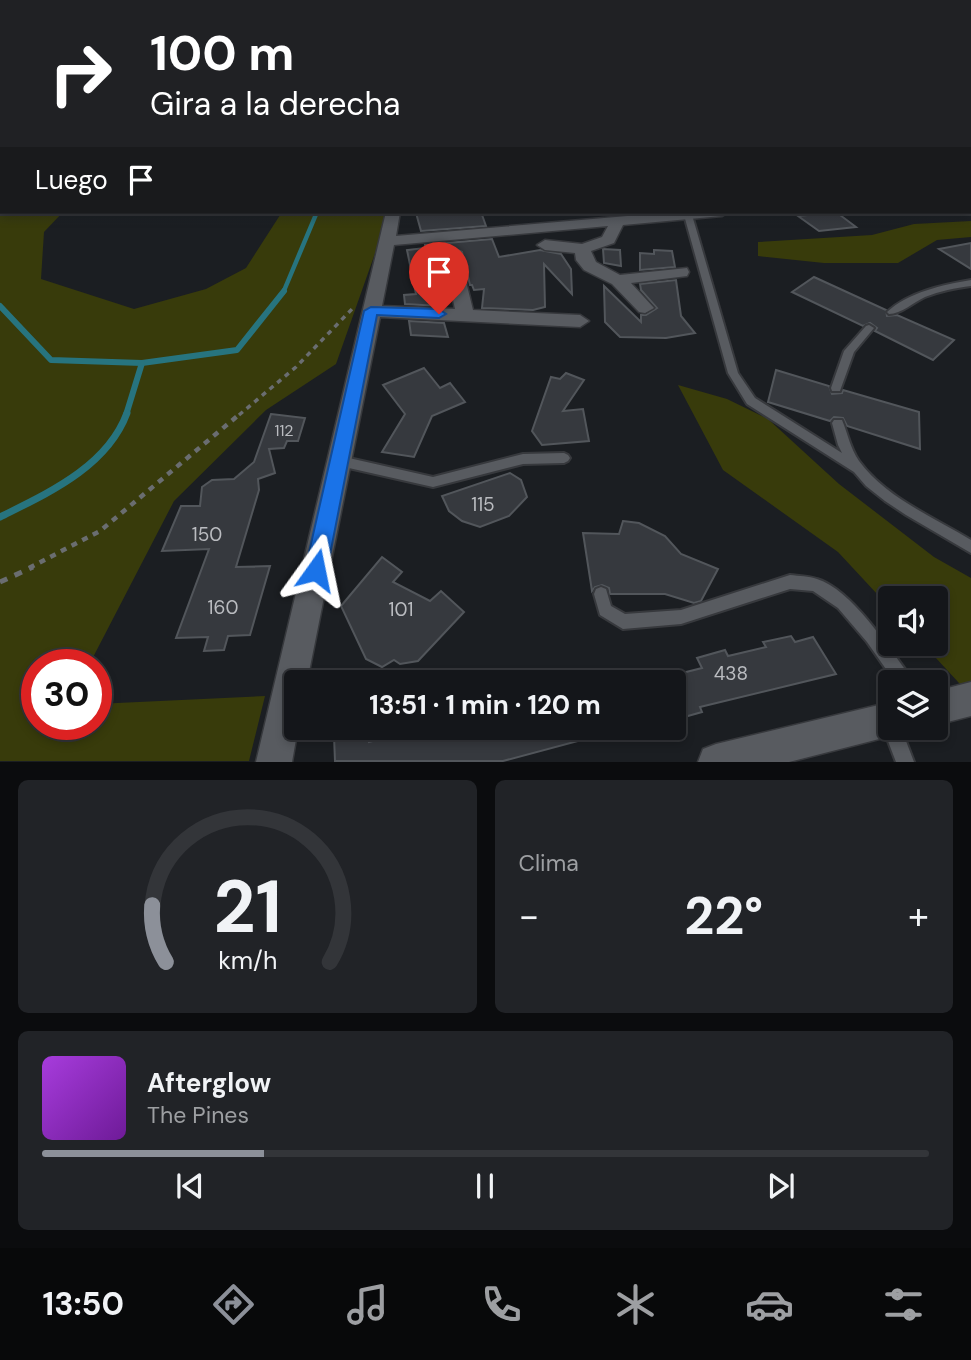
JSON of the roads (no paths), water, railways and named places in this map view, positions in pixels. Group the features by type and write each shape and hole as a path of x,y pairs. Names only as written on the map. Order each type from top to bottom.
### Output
{"street":[{"path":"274,761 393,214"},
{"path":"515,214 528,229"},
{"path":"526,214 528,229"},
{"path":"388,241 688,214"},
{"path":"545,246 583,249 608,240 618,221"},
{"path":"583,249 584,260 590,266 618,280 645,308"},
{"path":"451,253 465,315"},
{"path":"618,280 681,272"},
{"path":"371,311 580,321"},
{"path":"948,705 971,699"},
{"path":"726,760 878,726"}],"lane":[{"path":"698,214 733,373 751,401 857,468 888,496 971,547"},
{"path":"892,312 916,297 971,284"},
{"path":"836,388 849,351 869,328"},
{"path":"838,423 843,445 857,468"},
{"path":"340,461 433,482 523,458 564,458"},
{"path":"601,594 605,610 623,622 681,617 790,582 816,584 843,603 895,670"},
{"path":"897,740 905,761"}],"waterway":[{"path":"284,291 316,214"},
{"path":"142,363 237,350 284,291"},
{"path":"0,306 51,360 142,363"},
{"path":"126,415 142,363"},
{"path":"0,517 56,488 91,463 118,432 127,413"}]}
